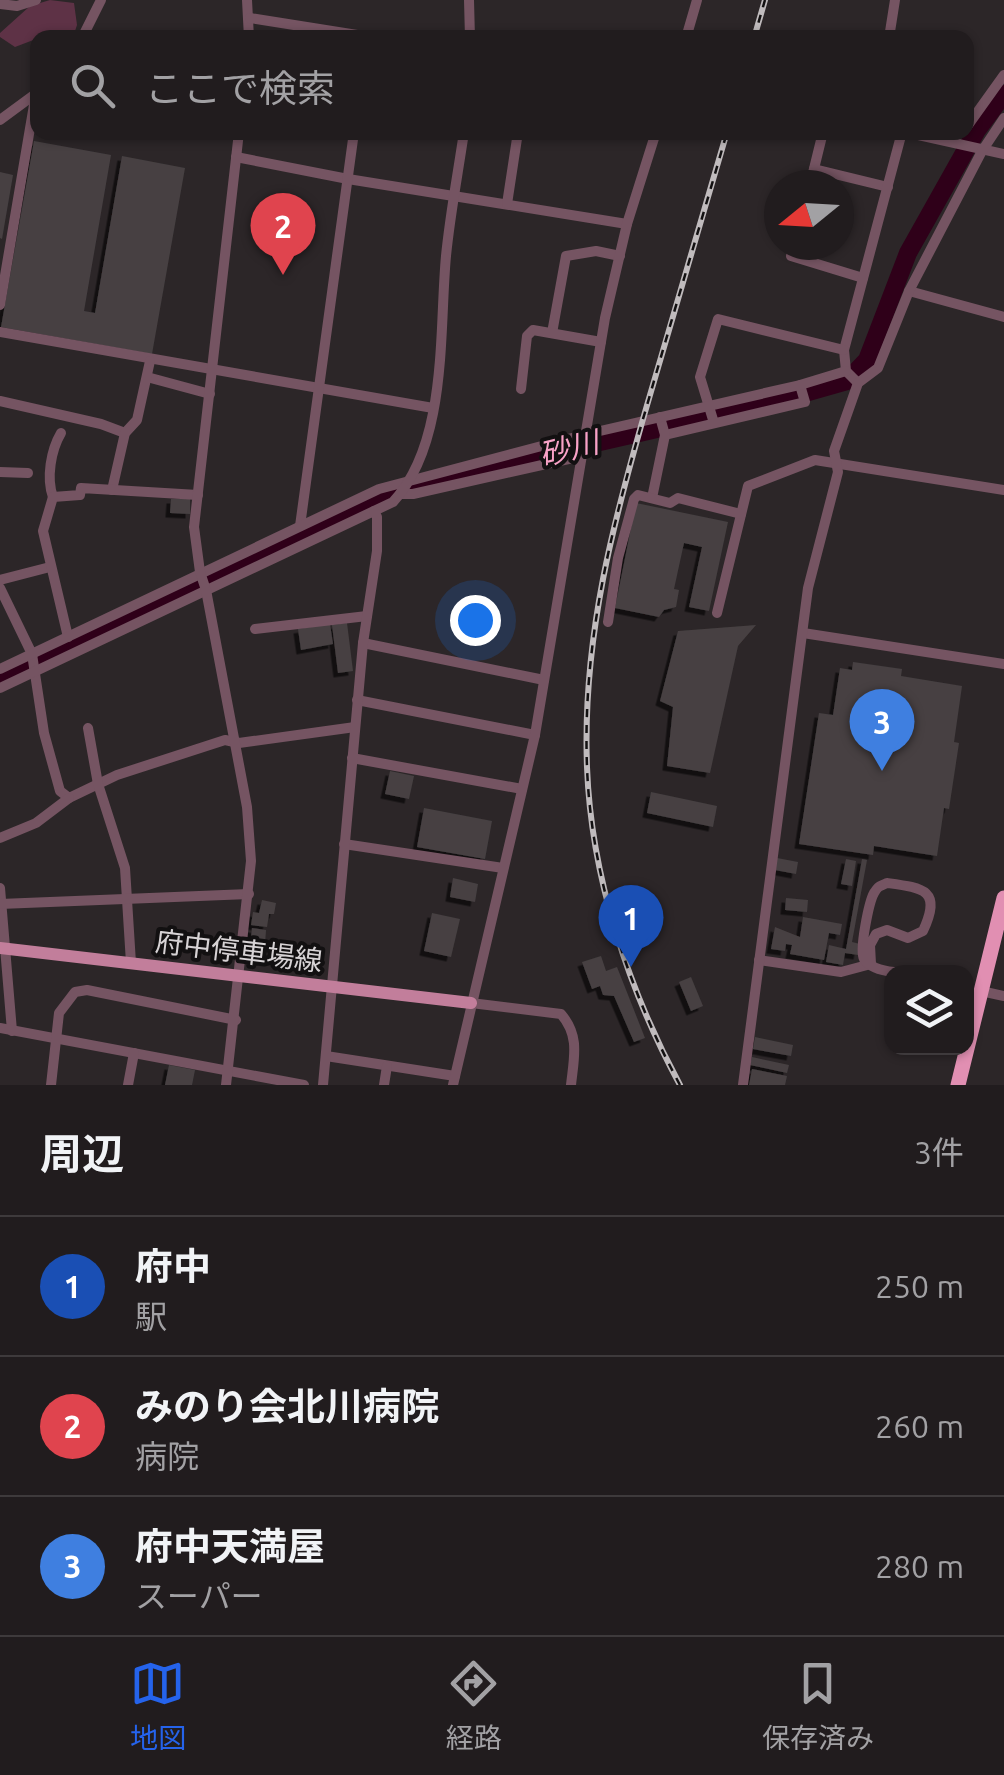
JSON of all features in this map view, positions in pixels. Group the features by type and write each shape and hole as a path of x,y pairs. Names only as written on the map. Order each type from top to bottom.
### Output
{"highway":[{"path":"958,1085 977,986 1004,898"}],"main road":[{"name":"府中停車場線","path":"3,949 471,1003"}],"street":[{"path":"0,4 17,6 36,0"},
{"path":"86,30 102,0"},
{"path":"248,0 249,30"},
{"path":"469,0 470,30"},
{"path":"689,30 698,0"},
{"path":"890,30 895,0"},
{"path":"250,18 321,30"},
{"path":"974,117 1004,75"},
{"path":"0,120 30,97"},
{"path":"743,1085 808,588 838,472 834,451 858,383 878,368 909,291 982,151 1004,118"},
{"path":"0,305 30,132"},
{"path":"227,1079 249,894 247,807 194,527 238,140"},
{"path":"300,526 353,140"},
{"path":"0,688 393,502 400,494 411,478 433,408 463,140"},
{"path":"507,204 517,140"},
{"path":"326,1056 454,1081 534,735 601,342 628,224 654,140"},
{"path":"822,140 814,168 888,186"},
{"path":"858,383 846,371 844,350 902,140"},
{"path":"935,140 1004,154"},
{"path":"954,145 958,140"},
{"path":"236,158 628,224"},
{"path":"552,333 566,256 596,251 620,256"},
{"path":"804,260 863,278"},
{"path":"909,291 1004,316"},
{"path":"714,424 700,377 718,319 844,350"},
{"path":"520,388 527,336 533,330 601,342"},
{"path":"0,332 433,408"},
{"path":"112,490 125,433 137,420 150,361"},
{"path":"0,670 379,489 587,434 800,386 846,371"},
{"path":"147,378 210,394"},
{"path":"665,435 804,402 800,386"},
{"path":"0,401 125,433"},
{"path":"652,498 665,435 660,418"},
{"path":"61,433 51,467 53,497 43,531 68,638"},
{"path":"400,494 582,456"},
{"path":"717,613 748,486 815,460 1004,490"},
{"path":"0,472 28,473"},
{"path":"53,497 74,498 81,488 198,495"},
{"path":"608,622 618,558 638,495 670,503 678,498 741,514"},
{"path":"323,1085 362,643 377,551 374,511"},
{"path":"0,580 50,567"},
{"path":"0,588 32,654 44,733 60,792 70,798"},
{"path":"255,629 367,616"},
{"path":"802,634 1004,664"},
{"path":"362,643 544,680"},
{"path":"357,700 534,735"},
{"path":"0,838 36,824 70,798 116,775 234,740 238,743 355,727"},
{"path":"88,728 98,784 126,868 132,963"},
{"path":"352,758 522,789"},
{"path":"344,844 504,868"},
{"path":"871,964 870,945 876,934 888,930 908,938 924,931 932,904 927,892 887,883 871,898 862,949 864,958 871,964 884,969"},
{"path":"0,888 6,1029 134,1053 227,1079 304,1085"},
{"path":"0,904 249,894"},
{"path":"759,960 841,972 871,964"},
{"path":"977,986 1004,996"},
{"path":"52,1085 59,1014 75,992 87,990 236,1020"},
{"path":"471,1003 560,1014 571,1025 576,1044 570,1085"},
{"path":"128,1085 134,1053"},
{"path":"384,1085 387,1066"}],"shaded area":[{"path":"50,0 74,3 75,30 30,30 30,41 15,47 0,33 30,6"}],"building":[{"path":"34,141 111,155 84,311 95,313 122,156 185,168 152,354 1,327"},
{"path":"0,172 13,175 2,239 0,238"},
{"path":"171,499 190,499 190,514 170,513"},
{"path":"636,503 728,522 709,611 689,607 702,547 684,543 674,589 679,590 676,607 664,610 659,617 615,608"},
{"path":"347,623 353,671 338,673 332,625"},
{"path":"330,624 333,644 301,650 298,629"},
{"path":"756,625 738,646 710,773 667,766 673,707 660,701 678,631"},
{"path":"853,662 902,669 901,676 962,686 954,742 959,743 937,856 874,846 873,855 799,844 819,713 833,715 840,668 852,670"},
{"path":"390,771 414,776 409,799 385,794"},
{"path":"651,792 717,806 713,827 647,813"},
{"path":"424,808 492,821 485,859 417,847"},
{"path":"777,858 798,862 796,874 775,870"},
{"path":"846,859 856,861 852,886 841,884"},
{"path":"862,859 867,860 852,942 860,944 858,955 845,953 843,965 826,962 829,945 846,949"},
{"path":"453,878 478,884 475,902 450,897"},
{"path":"786,898 808,900 807,912 785,910"},
{"path":"262,900 276,903 267,927 251,925 253,912 259,913"},
{"path":"432,913 460,919 451,957 424,951"},
{"path":"803,917 842,924 840,935 829,933 824,960 790,954 792,945 786,944 785,951 771,949 775,927 800,937"},
{"path":"252,928 266,930 264,959 249,957"},
{"path":"601,956 606,971 617,967 645,1038 634,1042 614,996 603,995 600,986 592,989 582,962"},
{"path":"691,977 703,1006 691,1011 679,982"},
{"path":"755,1037 793,1045 791,1056 753,1049"},
{"path":"752,1057 789,1065 787,1073 750,1065"},
{"path":"169,1065 195,1070 192,1085 165,1085"},
{"path":"752,1069 787,1076 785,1085 749,1085"}],"waterway":[{"name":"砂川","path":"974,135 1004,94"},
{"name":"砂川","path":"0,675 379,496 420,483 766,404 847,381 867,360 908,253 971,140"}],"railway":[{"path":"756,30 765,0"},
{"path":"680,1085 644,1010 604,890 590,808 587,719 595,625 613,532 725,140"}],"place":[{"name":"みのり会北川病院","path":"283,275"},
{"name":"府中天満屋","path":"882,771"},
{"name":"府中","path":"631,967"}]}
